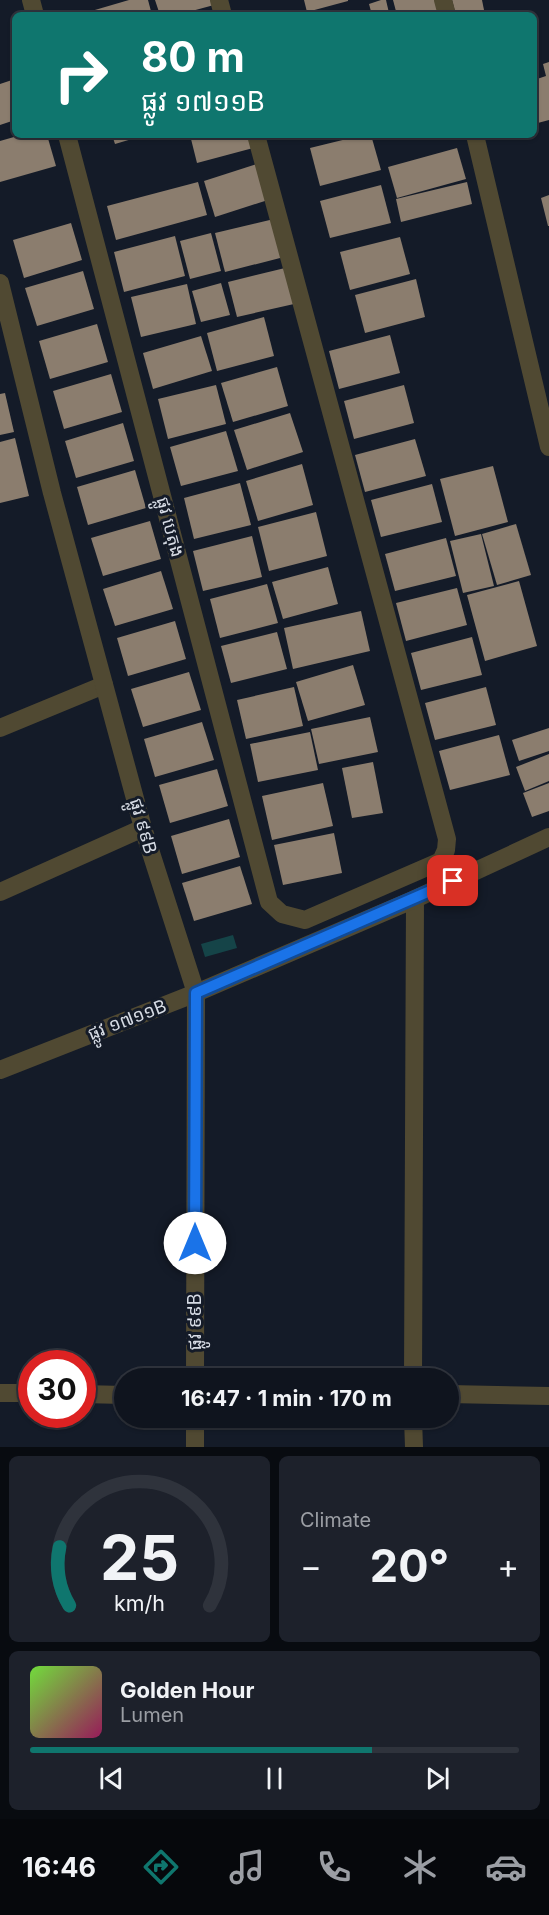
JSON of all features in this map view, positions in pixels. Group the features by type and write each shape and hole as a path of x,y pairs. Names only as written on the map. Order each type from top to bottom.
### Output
{"street":[{"name":"ផ្លូវ បេតុង","path":"68,138 269,902 282,914 304,920 441,861 446,850 447,839 257,138"},
{"path":"476,138 549,447"},
{"name":"ផ្លូវ ៩៩B","path":"0,283 52,493 143,828 196,993 195,1368"},
{"path":"0,728 104,686"},
{"path":"0,892 143,828"},
{"name":"ផ្លូវ ១៧១១B","path":"0,1070 196,993 415,899 549,837"},
{"path":"413,1368 415,899"},
{"path":"0,1393 18,1393"},
{"path":"96,1394 114,1395"},
{"path":"459,1394 549,1396"},
{"path":"195,1428 195,1447"},
{"path":"413,1428 414,1447"}],"shaded area":[{"path":"233,935 237,948 205,957 201,944"}],"building":[{"path":"129,0 148,0 151,12 88,12"},
{"path":"155,0 213,0 214,5 188,12 159,12"},
{"path":"304,0 348,0 348,1 307,12"},
{"path":"386,0 389,12 371,12 369,4"},
{"path":"393,0 436,0 439,12 396,12"},
{"path":"452,0 482,0 484,10 455,12"},
{"path":"549,62 549,120 537,123 537,79 546,76 543,64"},
{"path":"12,80 12,121 0,125 0,84"},
{"path":"12,138 48,138 56,166 0,182 0,141"},
{"path":"113,138 135,138 115,144"},
{"path":"191,138 255,138 257,147 197,163"},
{"path":"351,138 372,138 381,170 320,186 310,148"},
{"path":"457,148 466,179 397,198 388,167"},
{"path":"260,163 271,199 215,217 204,181"},
{"path":"198,182 207,215 116,240 107,206"},
{"path":"467,182 472,204 401,222 396,199"},
{"path":"381,185 391,223 330,238 320,201"},
{"path":"549,195 549,226 548,226 541,198"},
{"path":"274,219 284,257 225,272 215,233"},
{"path":"71,223 82,260 24,278 13,240"},
{"path":"211,233 221,271 190,279 180,241"},
{"path":"175,236 185,276 124,292 114,252"},
{"path":"400,237 410,274 350,290 340,252"},
{"path":"285,268 294,304 237,317 228,282"},
{"path":"83,271 94,309 37,326 25,288"},
{"path":"416,279 425,317 365,333 355,295"},
{"path":"221,283 230,315 201,322 192,291"},
{"path":"187,284 196,324 141,337 131,297"},
{"path":"264,317 274,356 217,371 207,333"},
{"path":"97,324 108,362 50,379 39,341"},
{"path":"390,335 400,373 339,389 329,351"},
{"path":"201,336 212,371 153,389 143,353"},
{"path":"277,367 288,406 233,422 221,383"},
{"path":"111,374 122,412 64,429 53,391"},
{"path":"216,385 226,424 168,439 158,399"},
{"path":"404,385 414,423 354,439 344,401"},
{"path":"5,393 14,432 0,435 0,394"},
{"path":"290,413 303,452 247,470 234,430"},
{"path":"123,423 134,461 76,478 65,441"},
{"path":"226,431 238,471 181,486 170,447"},
{"path":"15,438 29,496 0,503 0,442"},
{"path":"415,439 426,476 365,492 355,455"},
{"path":"302,464 313,505 258,521 246,481"},
{"path":"493,466 508,522 455,536 440,479"},
{"path":"135,470 146,508 88,525 77,487"},
{"path":"240,483 251,525 194,539 184,498"},
{"path":"432,484 442,522 381,537 371,500"},
{"path":"316,512 327,556 269,571 258,527"},
{"path":"150,521 161,559 103,576 91,538"},
{"path":"516,524 531,575 497,585 482,534"},
{"path":"481,534 494,586 463,593 450,541"},
{"path":"252,536 262,577 203,591 193,551"},
{"path":"446,538 456,576 395,591 385,554"},
{"path":"328,567 338,604 283,619 272,582"},
{"path":"161,571 173,609 115,626 103,589"},
{"path":"519,581 537,646 485,661 467,595"},
{"path":"267,584 278,623 220,638 210,599"},
{"path":"457,588 467,625 406,641 396,603"},
{"path":"361,611 370,651 293,669 284,628"},
{"path":"175,621 186,659 128,676 117,638"},
{"path":"277,632 287,669 231,683 221,646"},
{"path":"472,637 482,675 421,690 411,653"},
{"path":"353,665 365,705 308,721 296,682"},
{"path":"189,672 201,710 143,727 131,689"},
{"path":"294,687 303,726 246,739 237,700"},
{"path":"486,687 496,725 435,740 425,703"},
{"path":"370,717 378,752 319,764 311,729"},
{"path":"202,722 214,760 155,777 144,739"},
{"path":"549,728 549,751 519,761 512,740"},
{"path":"310,732 318,770 258,782 250,744"},
{"path":"499,735 510,775 450,790 439,751"},
{"path":"549,754 549,781 525,791 516,767"},
{"path":"373,762 383,813 352,818 342,768"},
{"path":"217,769 228,806 170,823 159,785"},
{"path":"323,783 333,826 272,840 262,796"},
{"path":"549,783 549,811 532,817 523,793"},
{"path":"229,819 240,857 182,874 171,836"},
{"path":"334,833 342,873 283,885 274,845"},
{"path":"240,866 252,904 194,921 182,883"}],"route":[{"path":"195,1243 196,993 453,881"}]}
